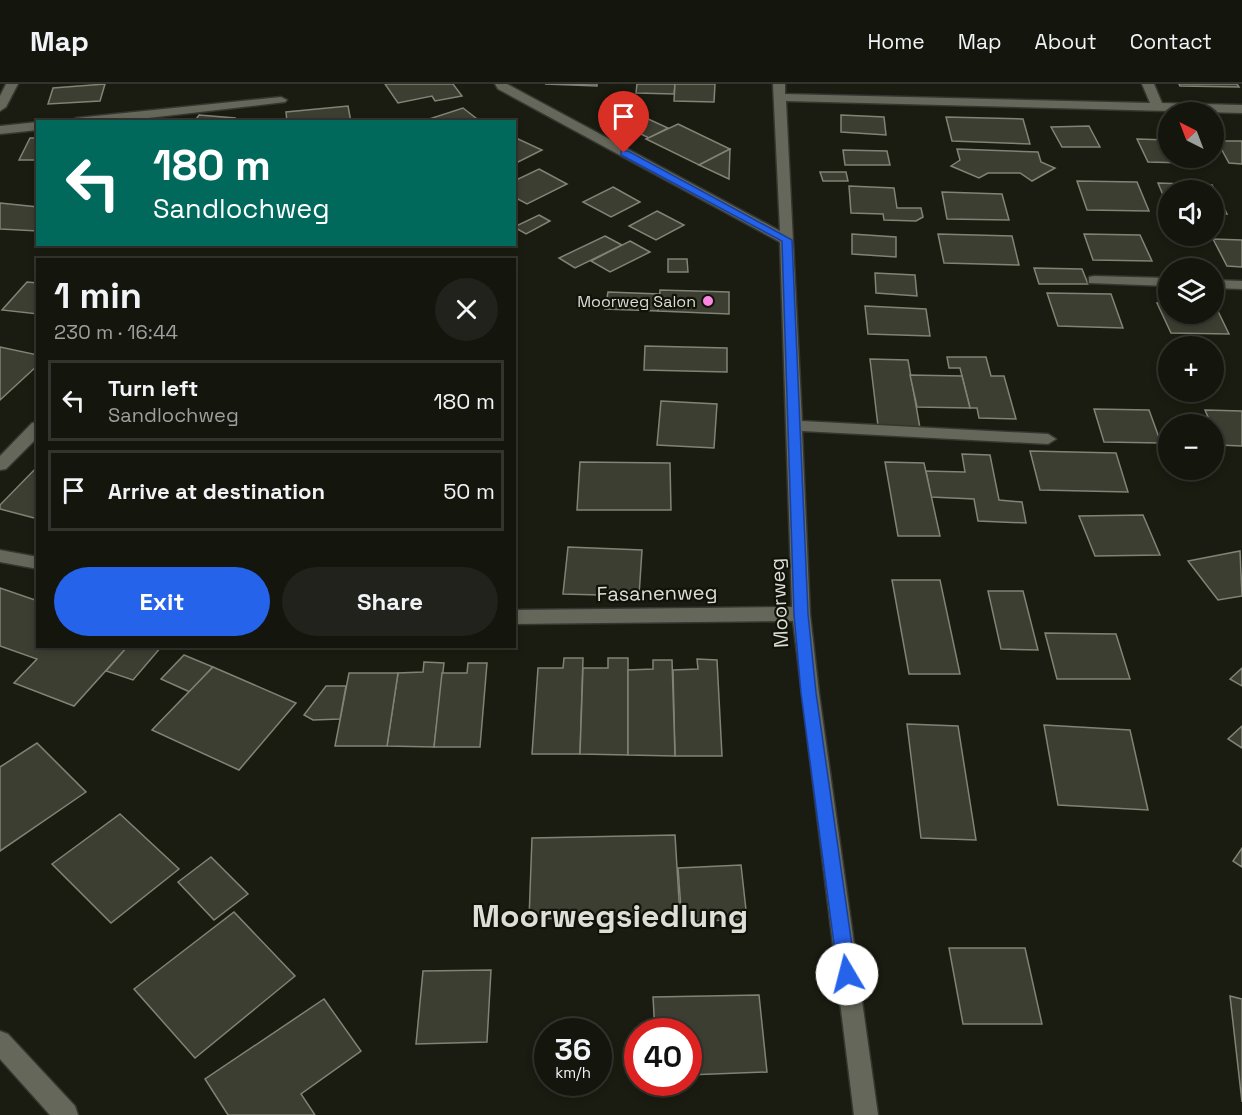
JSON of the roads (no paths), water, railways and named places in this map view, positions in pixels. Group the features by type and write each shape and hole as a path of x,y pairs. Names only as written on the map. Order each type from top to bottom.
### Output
{"street":[{"path":"0,107 13,84"},
{"path":"501,84 502,87 787,240"},
{"path":"779,91 1158,107 1148,84"},
{"name":"Moorweg","path":"779,91 801,614 809,693 866,1115"},
{"path":"95,120 280,100"},
{"path":"1224,109 1242,109"},
{"path":"0,130 36,126"},
{"path":"1094,279 1158,282"},
{"path":"1224,284 1242,285"},
{"path":"794,426 1048,439"},
{"path":"0,465 36,429"},
{"path":"0,556 36,563"},
{"name":"Fasanenweg","path":"516,617 801,614"},
{"path":"0,1042 66,1115"}],"place":[{"name":"Moorweg Salon","path":"708,301"}],"district":[{"name":"Moorwegsiedlung","path":"610,916"}]}
